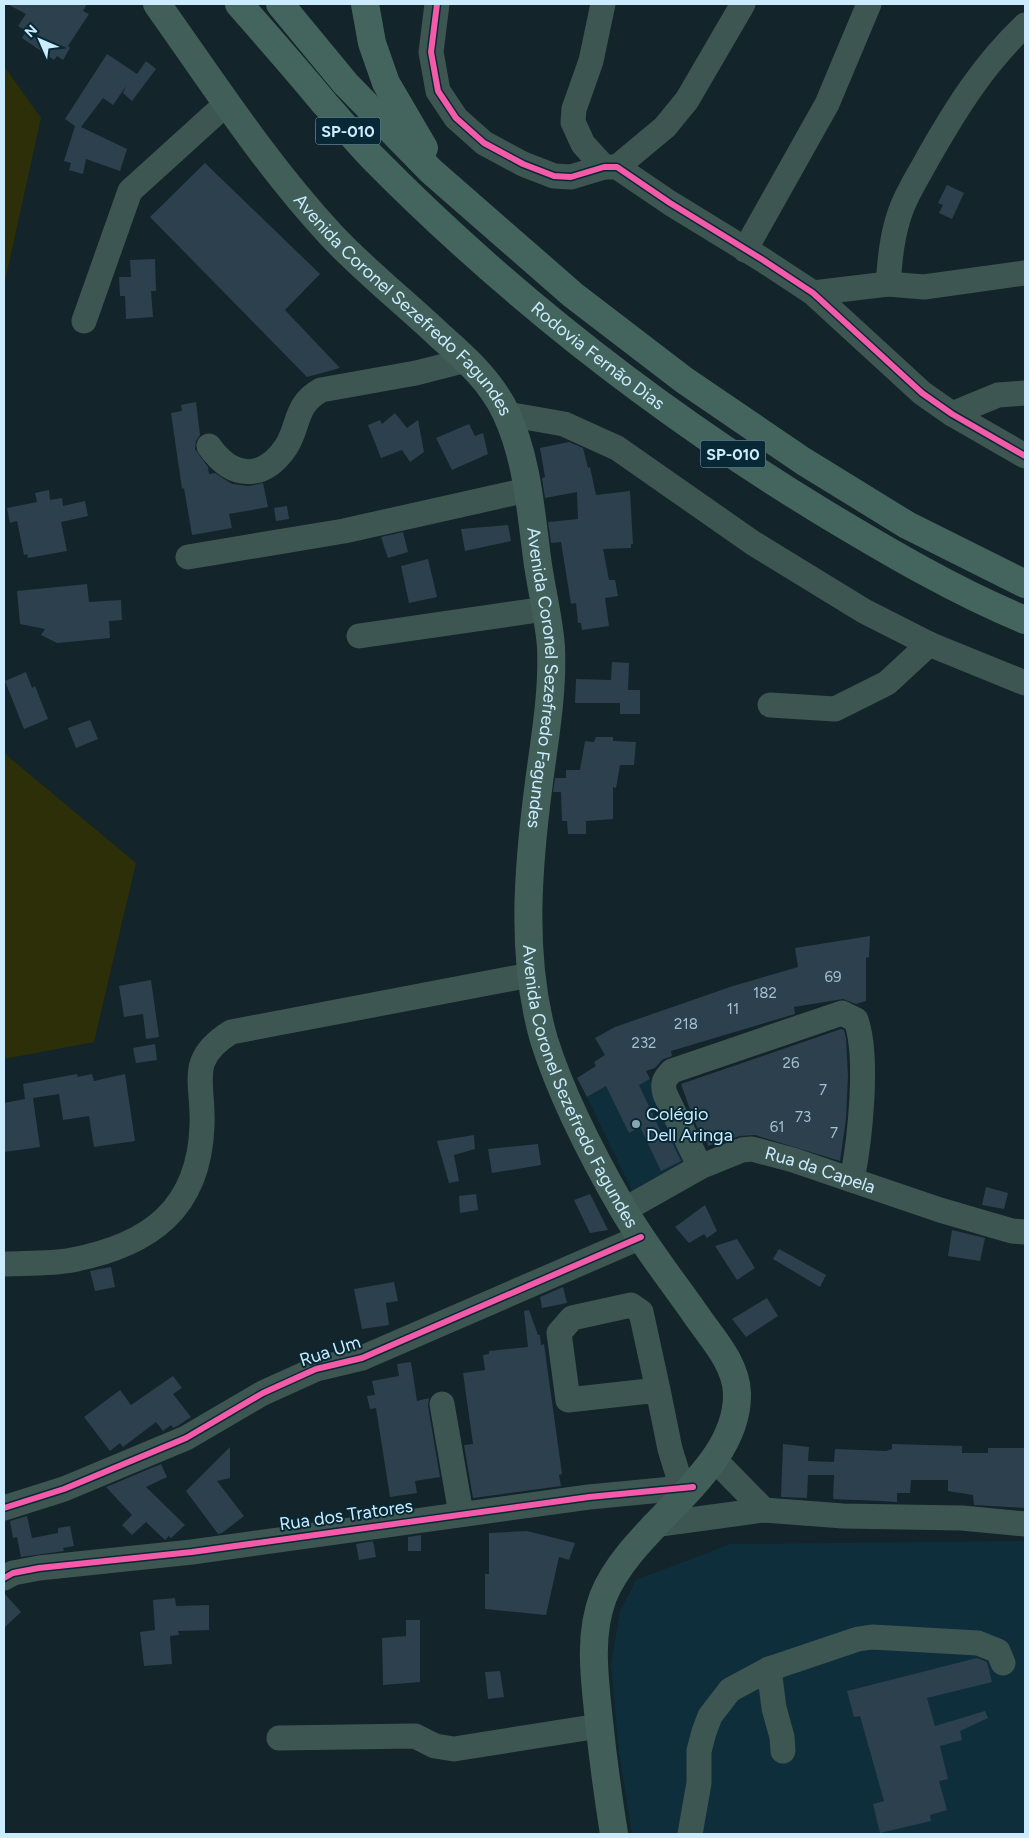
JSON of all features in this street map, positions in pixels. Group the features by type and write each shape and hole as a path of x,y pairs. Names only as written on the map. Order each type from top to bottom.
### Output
{"highway":[{"name":"Rodovia Fernão Dias","path":"240,4 370,155 466,249 553,321 665,409 784,488 890,552 1025,620"},
{"name":"Rodovia Fernão Dias","path":"280,4 346,84 431,171 573,295 684,380 804,461 907,525 1025,584"},
{"path":"365,4 372,43 386,83 424,148 431,171"}],"main road":[{"name":"Avenida Coronel Sezefredo Fagundes","path":"157,4 264,155 334,238 467,360 490,386 507,414 520,454 551,645 550,700 530,878 530,975 545,1042 565,1096 624,1210 730,1363 737,1395 732,1422 714,1459 626,1556 611,1579 600,1604 593,1669 614,1834"}],"street":[{"path":"437,4 430,52 432,70 438,91 447,108 468,131 484,144 540,171 554,176 571,177 610,167 665,127 687,100 743,4"},
{"path":"603,4 591,61 574,109 573,122 583,144 610,167 813,293 834,310 902,376 952,414 1025,456"},
{"path":"745,250 828,104 869,4"},
{"path":"888,284 892,240 901,209 914,184 976,79 1004,45 1025,25"},
{"path":"84,321 130,191 227,103"},
{"path":"813,293 888,284 924,287 1025,273"},
{"path":"210,446 219,460 231,468 245,473 257,470 275,461 287,445 301,408 309,396 321,390 416,373 467,360"},
{"path":"952,414 998,395 1025,393"},
{"path":"507,414 564,424 618,448 752,543 864,611 929,644 1025,684"},
{"path":"188,557 344,531 527,490"},
{"path":"358,636 545,610"},
{"path":"770,705 835,709 887,683 929,644"},
{"path":"4,1264 72,1260 127,1244 146,1235 178,1205 190,1188 201,1146 202,1124 199,1077 202,1061 219,1040 232,1032 530,975"},
{"path":"700,1167 665,1094 664,1079 672,1071 842,1013 856,1020 860,1033 861,1088 852,1180"},
{"name":"Rua da Capela","path":"624,1210 700,1167 742,1150 752,1149 793,1160 967,1218 1012,1231 1025,1232"},
{"name":"Rua Um","path":"4,1508 64,1489 186,1438 287,1382 316,1369 362,1358 642,1237"},
{"path":"658,1390 568,1400 559,1333 572,1318 631,1305 641,1312 658,1390 670,1449 687,1487"},
{"path":"442,1404 460,1514"},
{"path":"714,1459 764,1510"},
{"name":"Rua dos Tratores","path":"4,1578 13,1573 39,1568 192,1552 589,1497 687,1487"},
{"path":"653,1526 764,1510 843,1516 962,1518 1025,1524"},
{"path":"690,1834 699,1783 699,1751 710,1716 730,1690 769,1669 858,1640 881,1637 978,1643 998,1652 1003,1663"},
{"path":"769,1669 774,1708 782,1736 783,1751"},
{"path":"279,1738 415,1736 435,1746 454,1749 600,1726"}],"shaded area":[{"name":"Colégio Dell Aringa","path":"643,1064 686,1161 632,1191 587,1097"},
{"path":"1025,1541 1025,1834 632,1834 619,1752 611,1665 620,1611 636,1580 730,1544"}],"green space":[{"path":"4,66 41,118 4,286"},
{"path":"4,753 136,863 94,1042 4,1059"}],"building":[{"path":"7,4 87,4 83,11 89,14 68,46 70,48 63,60 57,56 54,60 22,38 26,31 18,26 26,14"},
{"path":"107,54 137,74 146,61 156,69 132,101 123,93 126,86 113,105 103,98 81,127 127,149 120,171 86,159 83,174 69,170 71,163 64,161 75,126 65,119"},
{"path":"205,163 320,274 285,310 340,368 307,377 150,217"},
{"path":"947,185 964,193 952,219 939,213 943,205 938,203"},
{"path":"155,259 156,291 151,291 153,317 126,319 125,296 120,296 119,277 131,277 130,260"},
{"path":"196,402 200,435 196,441 195,449 208,467 209,474 215,473 232,484 249,486 263,483 268,507 229,514 232,528 192,535 184,488 182,489 171,413 182,411 181,405"},
{"path":"395,413 407,428 418,420 424,452 410,462 402,450 381,458 368,425 380,420 382,424"},
{"path":"469,424 475,436 483,433 488,454 452,470 436,438"},
{"path":"569,442 583,448 588,468 590,467 596,495 630,491 633,544 631,544 631,548 603,549 609,580 615,580 618,596 605,598 609,626 582,630 581,623 578,623 576,603 571,604 561,542 551,543 548,522 578,519 577,492 545,498 542,478 545,477 540,448"},
{"path":"49,490 50,500 62,498 63,506 85,501 88,516 61,522 67,551 28,558 27,554 24,555 17,521 10,523 7,508 37,502 35,493"},
{"path":"287,506 289,519 276,521 274,508"},
{"path":"508,525 511,541 465,551 461,529"},
{"path":"403,532 408,552 388,558 381,537"},
{"path":"428,559 437,597 409,603 401,566"},
{"path":"87,584 89,602 121,600 122,620 109,621 110,638 57,643 41,635 45,629 20,624 17,591"},
{"path":"612,662 629,663 628,690 640,690 640,714 620,714 620,703 575,703 576,679 611,680"},
{"path":"26,672 32,688 35,686 48,719 24,729 5,681"},
{"path":"90,720 98,739 76,748 68,728"},
{"path":"596,737 613,737 613,741 636,742 634,765 620,765 616,788 613,787 613,819 586,821 586,834 568,834 567,821 562,821 561,792 553,792 555,778 566,778 566,770 580,770 585,741 594,742"},
{"path":"870,936 869,957 866,958 866,1001 856,1004 843,999 794,1007 795,1014 671,1051 672,1056 662,1060 655,1068 646,1071 650,1079 639,1085 666,1143 671,1140 681,1161 661,1171 640,1127 629,1133 606,1086 587,1097 577,1078 596,1066 594,1062 605,1055 595,1038 615,1027 733,986 798,967 795,948"},
{"path":"151,980 159,1037 146,1039 143,1014 124,1017 119,986"},
{"path":"841,1029 844,1030 846,1038 848,1076 846,1119 840,1161 755,1135 740,1136 708,1146 705,1134 701,1136 693,1118 681,1084"},
{"path":"155,1044 157,1060 136,1063 133,1048"},
{"path":"77,1074 78,1077 92,1074 94,1081 125,1074 135,1141 94,1147 89,1116 63,1120 59,1094 33,1098 40,1147 4,1152 4,1103 25,1099 23,1084"},
{"path":"474,1135 475,1149 454,1155 459,1181 449,1183 437,1141"},
{"path":"538,1144 541,1165 492,1173 488,1149"},
{"path":"986,1187 1008,1193 1004,1209 982,1205"},
{"path":"476,1194 478,1210 460,1213 459,1196"},
{"path":"590,1194 608,1230 590,1233 574,1200"},
{"path":"705,1205 717,1231 707,1238 704,1234 689,1243 675,1227"},
{"path":"952,1230 985,1238 980,1261 948,1256"},
{"path":"737,1239 755,1268 737,1280 715,1246"},
{"path":"779,1249 826,1275 820,1287 773,1259"},
{"path":"111,1267 115,1287 95,1291 90,1271"},
{"path":"394,1282 398,1301 386,1303 389,1325 362,1329 354,1289"},
{"path":"563,1287 567,1303 542,1308 540,1297"},
{"path":"767,1298 778,1316 746,1337 732,1319"},
{"path":"529,1310 538,1335 540,1335 541,1345 544,1344 562,1474 559,1475 561,1486 473,1498 464,1445 473,1444 463,1373 485,1370 483,1355 489,1354 489,1351 528,1347 524,1311"},
{"path":"411,1362 417,1401 429,1398 428,1406 440,1477 415,1481 417,1493 390,1497 376,1408 370,1409 367,1396 375,1395 372,1381 399,1376 397,1364"},
{"path":"173,1376 182,1388 173,1394 191,1417 173,1428 171,1425 163,1431 156,1422 123,1447 120,1443 110,1451 84,1417 120,1390 131,1405"},
{"path":"783,1444 809,1447 808,1461 834,1462 835,1449 886,1451 892,1449 892,1444 962,1446 962,1453 988,1453 988,1448 1025,1448 1025,1508 974,1505 973,1495 948,1491 948,1480 911,1480 910,1493 897,1493 897,1502 833,1499 834,1475 808,1475 807,1498 781,1497"},
{"path":"230,1447 230,1478 217,1481 244,1516 218,1534 186,1491"},
{"path":"161,1464 167,1477 146,1487 185,1525 171,1538 169,1536 165,1540 146,1522 132,1535 122,1525 132,1515 106,1487"},
{"path":"27,1516 32,1538 58,1533 58,1528 70,1526 74,1546 63,1548 64,1551 21,1557 17,1537 13,1538 10,1521"},
{"path":"527,1531 575,1543 569,1560 559,1557 546,1615 485,1609 485,1574 489,1574 489,1533"},
{"path":"421,1535 421,1551 408,1551 408,1537"},
{"path":"373,1541 376,1557 359,1560 356,1544"},
{"path":"4,1593 21,1612 4,1628"},
{"path":"175,1598 176,1606 209,1605 209,1630 178,1631 179,1635 170,1636 172,1664 144,1666 140,1632 155,1630 153,1600"},
{"path":"406,1620 420,1620 420,1682 383,1685 382,1638 406,1636"},
{"path":"977,1658 987,1662 992,1682 927,1698 935,1726 985,1711 988,1718 960,1731 962,1740 940,1746 948,1779 939,1781 947,1810 930,1815 931,1821 880,1833 873,1804 884,1801 860,1716 854,1717 847,1691"},
{"path":"500,1671 504,1697 488,1699 485,1672"}],"cycle path":[{"path":"437,4 431,52 438,91 456,118 484,143 523,164 554,176 571,177 604,167 617,167 670,203 813,293 922,393 952,414 1025,456"},
{"path":"4,1508 64,1489 186,1438 263,1393 316,1369 362,1358 641,1237"},
{"path":"4,1578 13,1573 39,1568 192,1552 589,1497 693,1487"}],"place":[{"name":"Colégio Dell Aringa","path":"636,1124"}]}
